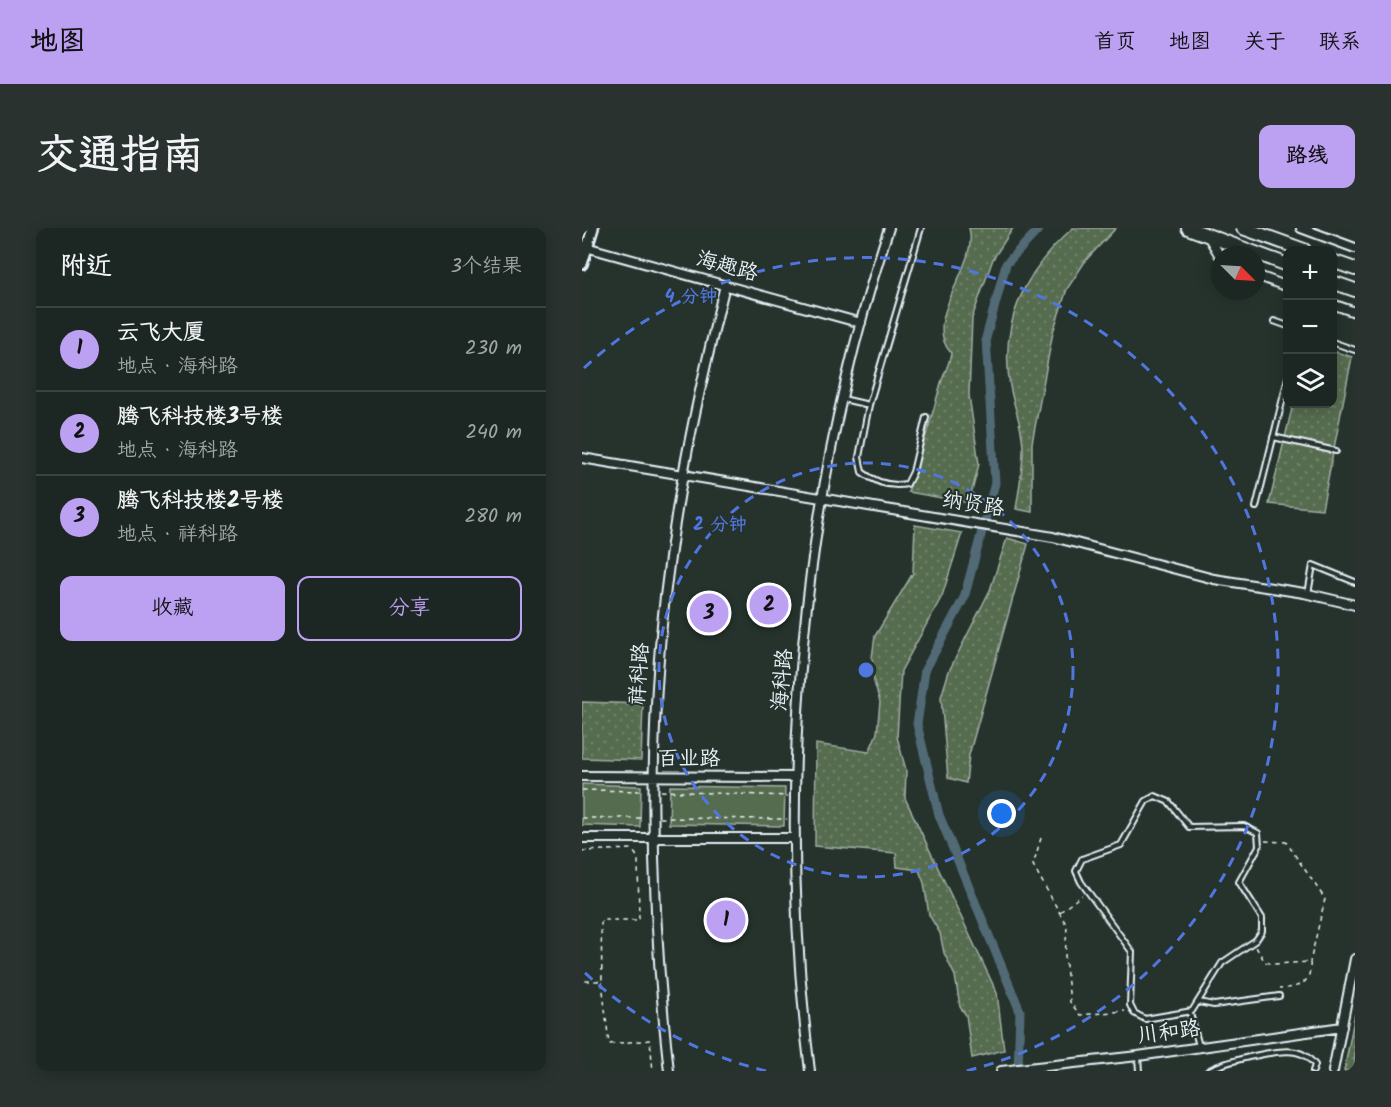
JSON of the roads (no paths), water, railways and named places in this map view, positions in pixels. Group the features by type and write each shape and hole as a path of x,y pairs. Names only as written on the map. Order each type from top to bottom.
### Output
{"main road":[{"path":"1188,228 1283,264"},
{"path":"1243,228 1293,246"},
{"path":"1337,263 1355,270"},
{"path":"1337,284 1355,290"}],"street":[{"path":"582,264 585,246 593,228"},
{"name":"海科路","path":"810,1071 800,972 794,838 795,777 807,603 823,498 842,399 861,323 889,228"},
{"path":"1301,228 1355,248"},
{"path":"1209,236 1214,246"},
{"name":"海趣路","path":"585,246 861,323"},
{"path":"1265,279 1283,286"},
{"name":"祥科路","path":"669,1071 656,940 652,818 660,637 683,475 724,285"},
{"path":"1337,305 1355,312"},
{"name":"纳贤路","path":"582,458 1015,530 1087,545 1206,577 1308,594 1355,605"},
{"name":"百业路","path":"582,776 795,777"},
{"path":"582,838 794,838"},
{"path":"1333,1071 1355,959"},
{"name":"川和路","path":"1001,1071 1138,1056 1342,1027"}],"lane":[{"path":"921,228 869,405 859,457 862,472 873,481 896,486 907,484 913,472 926,417"},
{"path":"1274,321 1283,324"},
{"path":"1337,344 1355,350"},
{"path":"1256,507 1283,395"},
{"path":"842,399 869,405"},
{"path":"1273,437 1336,451"},
{"path":"1308,594 1313,565 1355,582"},
{"path":"1150,797 1164,798 1189,826 1251,828 1258,833 1260,842 1239,882 1262,918 1262,931 1253,942 1222,963 1199,1002 1190,1013 1145,1019 1131,1010 1132,952 1077,875 1080,862 1121,845 1150,797"},
{"path":"1199,1002 1214,1005 1279,996"},
{"path":"1190,1013 1199,1047"},
{"path":"1208,1071 1254,1057 1293,1051 1306,1055 1315,1065 1313,1071"},
{"path":"1138,1056 1139,1071"}],"waterway":[{"path":"1018,1071 1020,1011 939,815 917,724 925,670 964,598 995,483 986,338 1006,264 1040,228"}],"place":[{"name":"腾飞科技楼3号楼","path":"769,605"},
{"name":"腾飞科技楼2号楼","path":"709,613"},
{"name":"云飞大厦","path":"726,920"}]}
